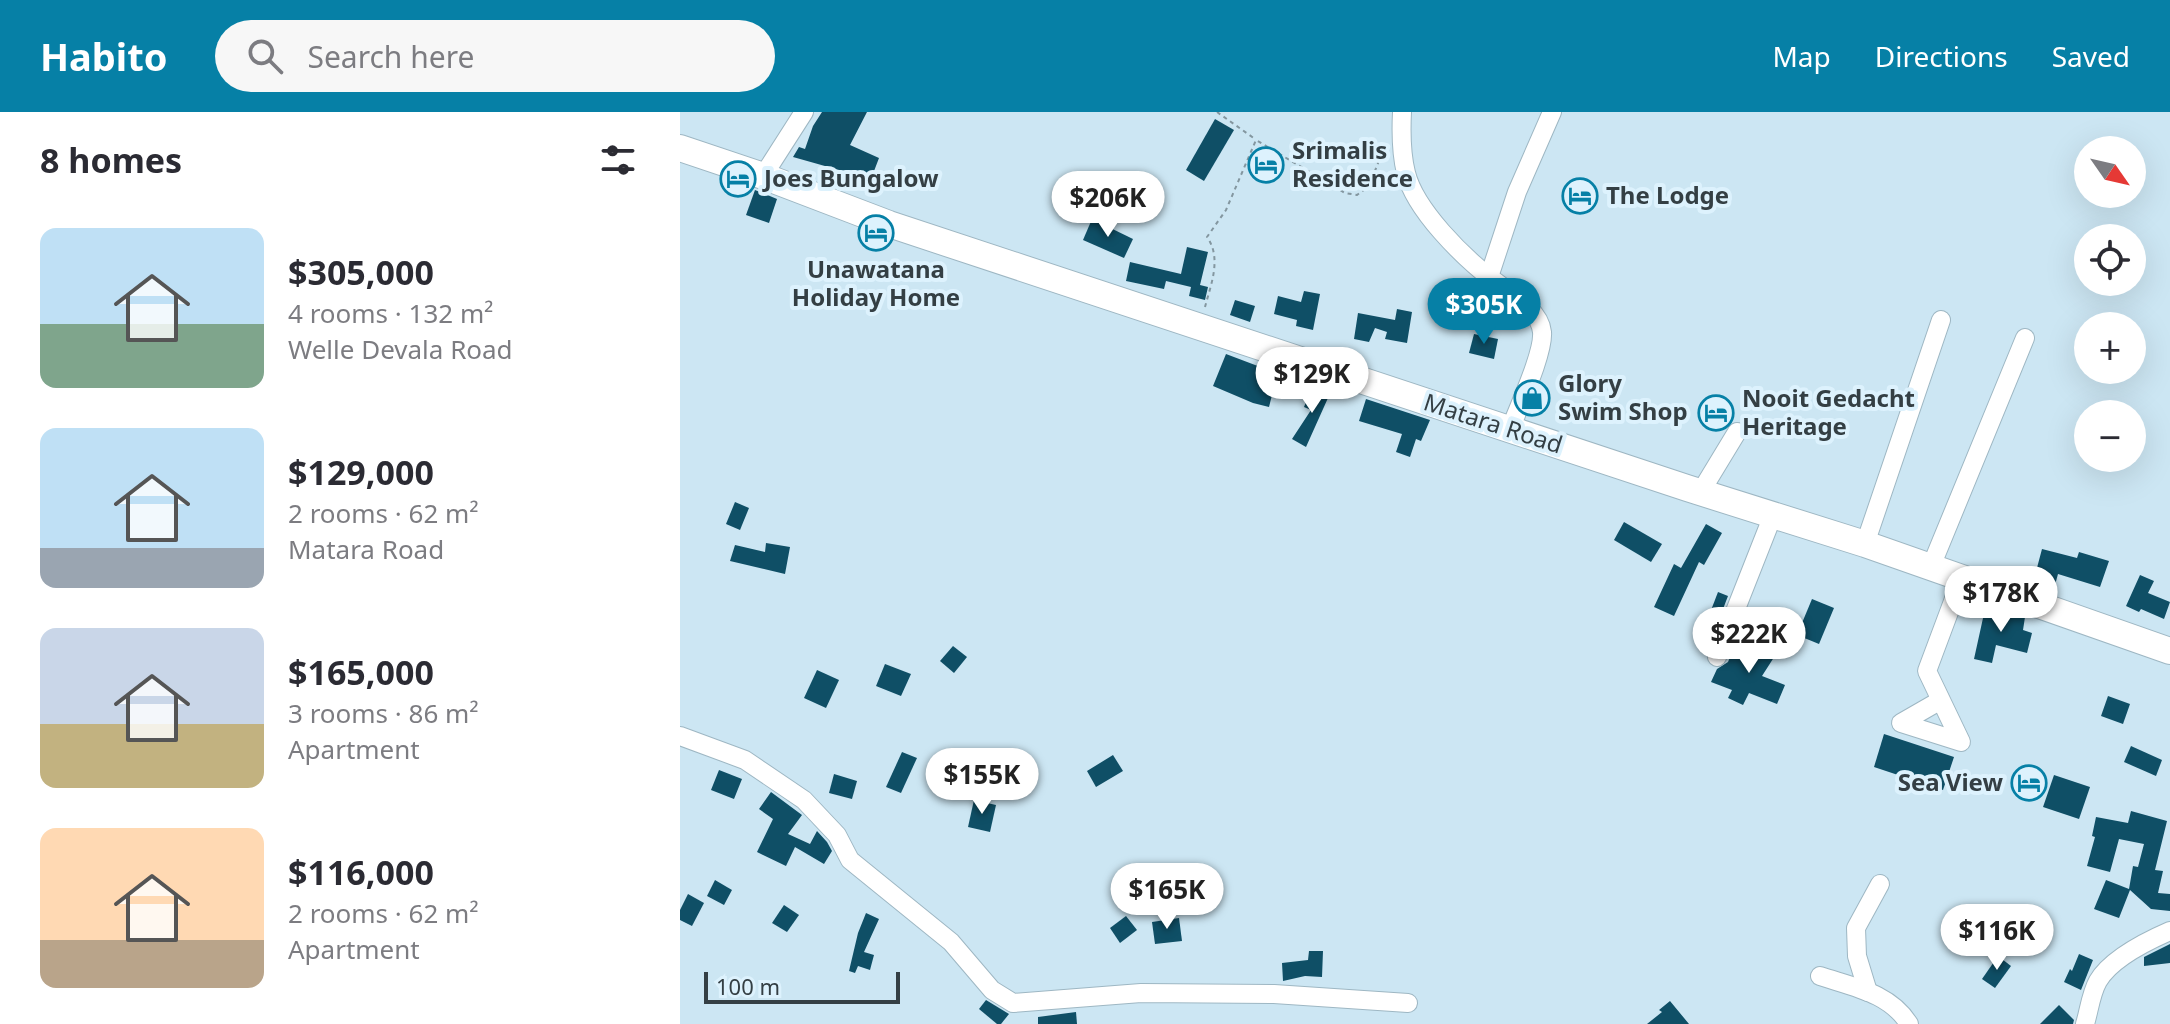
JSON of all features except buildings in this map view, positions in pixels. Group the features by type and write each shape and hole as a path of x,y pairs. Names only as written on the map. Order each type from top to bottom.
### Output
{"highway":[{"name":"Matara Road","path":"680,148 889,224 1700,493 1865,544 2170,651"}],"street":[{"path":"763,176 804,112"},
{"path":"1402,112 1406,173 1414,194 1443,232 1489,277 1536,316 1542,326 1540,347 1510,430"},
{"path":"1489,277 1517,192 1552,112"},
{"path":"1865,544 1941,320"},
{"path":"1930,569 2025,338"},
{"path":"1700,493 1737,432"},
{"path":"1717,657 1773,515"},
{"path":"1941,700 1927,671 1961,580"},
{"path":"680,736 745,760 804,800 837,835 850,860 951,942 992,990 1013,1003 1171,993 1274,994 1408,1003"},
{"path":"1868,992 1857,956 1856,928 1880,884"},
{"path":"2085,1024 2097,983 2106,971 2143,942 2170,931"},
{"path":"1820,976 1868,992 1899,1009 1909,1024"}],"path":[{"path":"1217,112 1256,140 1345,193 1357,195 1369,186 1385,144"},
{"path":"1199,327 1216,261 1213,246 1207,237 1226,210 1256,140"}],"place":[{"name":"Srimalis Residence","path":"1266,165"},
{"name":"Joes Bungalow","path":"738,179"},
{"name":"The Lodge","path":"1580,196"},
{"name":"Unawatana Holiday Home","path":"876,233"},
{"name":"Glory Swim Shop","path":"1532,398"},
{"name":"Nooit Gedacht Heritage","path":"1716,413"},
{"name":"Sea View","path":"2029,783"}]}
